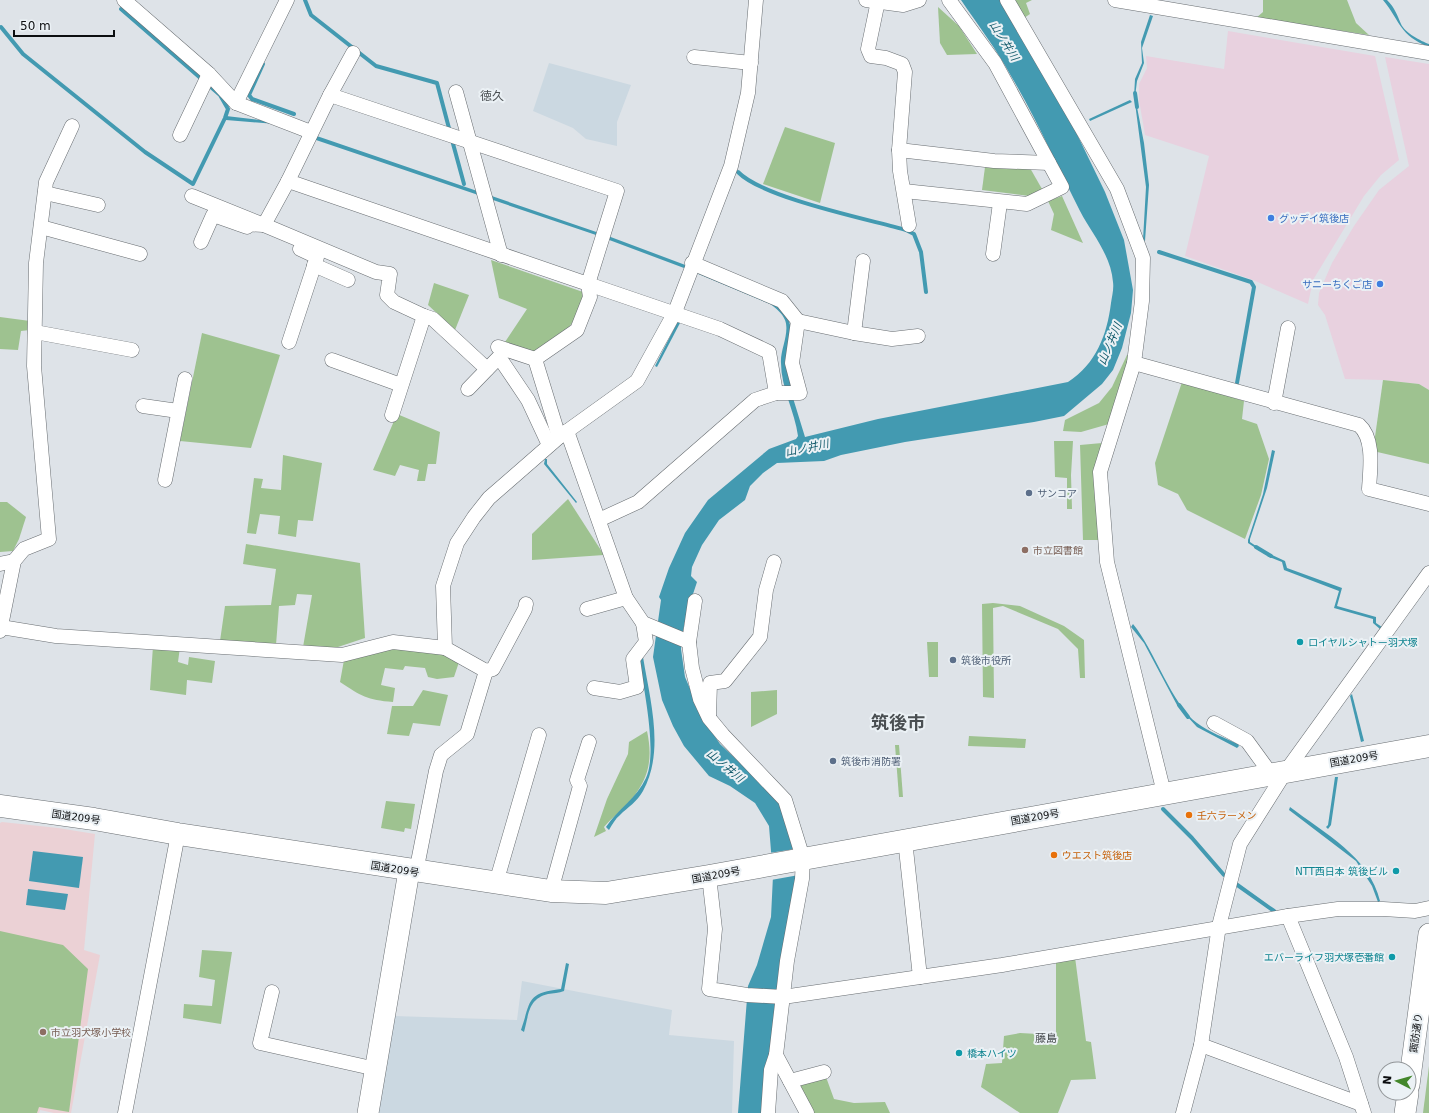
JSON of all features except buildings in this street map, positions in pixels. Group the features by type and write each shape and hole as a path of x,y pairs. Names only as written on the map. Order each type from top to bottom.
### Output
{"highway":[{"name":"国道209号","path":"0,806 94,819 178,834 551,891 606,893 709,876 1429,746"}],"street":[{"path":"124,0 209,74 236,104 310,132"},
{"path":"236,104 287,0"},
{"path":"445,648 443,586 457,543 488,499 558,438 636,381 674,312 731,166 748,93 756,0"},
{"path":"909,225 900,171 899,150 905,72 902,64 886,58 871,56 868,49 872,1 902,5 919,0"},
{"path":"904,191 1000,203 1027,204 1062,186 995,63 949,0"},
{"path":"1007,0 1117,189 1143,258 1142,301 1134,363 1100,472 1107,562 1164,793"},
{"path":"1115,0 1162,4 1429,53"},
{"path":"264,225 288,181 310,132 353,53"},
{"path":"694,57 751,63"},
{"path":"180,135 209,74"},
{"path":"456,92 501,254"},
{"path":"330,95 617,191 588,284 590,297 577,330 535,359"},
{"path":"72,126 46,182 36,263 34,366 49,539 24,549 14,561 1,629 93,639 342,655 393,642 445,648 486,671 493,669 525,609 526,604"},
{"path":"899,150 994,161 1049,163"},
{"path":"288,181 720,329 769,352 776,393"},
{"path":"44,193 98,205"},
{"path":"192,196 376,272 390,274 387,295 394,302 433,319 487,369"},
{"path":"993,254 1000,203"},
{"path":"201,242 213,215 265,233 317,257 289,342"},
{"path":"240,224 264,225"},
{"path":"41,227 140,254"},
{"path":"854,334 863,261"},
{"path":"692,263 782,301 798,321 854,334 892,339 918,336"},
{"path":"314,265 348,280"},
{"path":"392,415 424,316"},
{"path":"599,520 638,502 755,400 776,393 800,393 792,363 798,321"},
{"path":"1274,403 1288,328"},
{"path":"35,332 132,350"},
{"path":"498,347 535,359"},
{"path":"468,389 499,356 528,400 558,438"},
{"path":"535,359 558,438 599,520 626,598 646,624 689,642"},
{"path":"332,360 401,385"},
{"path":"1134,363 1274,403 1359,425 1365,430 1369,445 1369,490 1429,504"},
{"path":"165,480 185,379"},
{"path":"143,406 178,411"},
{"path":"0,564 14,561"},
{"path":"709,718 710,683 725,681 760,637 766,590 774,562"},
{"path":"1183,1113 1200,1045 1220,926 1240,844 1278,773 1429,573"},
{"path":"587,608 626,598"},
{"path":"695,600 689,642 692,668 698,691 709,718 723,735 785,800 803,858 801,885 781,997 776,1055 770,1070 768,1113"},
{"path":"594,688 620,692 637,687 633,659 646,642 646,624"},
{"path":"368,1113 413,871 436,771 441,755 467,734 486,671"},
{"path":"1214,723 1247,742 1278,773"},
{"path":"496,883 539,735"},
{"path":"551,891 580,786 577,780 589,742"},
{"path":"125,1113 178,834"},
{"path":"905,840 920,977"},
{"path":"709,876 715,929 709,989 747,995 781,997 1002,965 1220,926 1338,909 1415,911 1429,908"},
{"path":"1288,916 1346,1057 1363,1109"},
{"name":"諏訪通り","path":"1412,1061 1429,939"},
{"path":"272,992 260,1043 376,1069"},
{"path":"1200,1045 1363,1109"},
{"path":"776,1055 807,1113"},
{"path":"790,1081 824,1072"},
{"path":"1405,1113 1407,1101"}],"shaded area":[{"path":"1228,31 1375,56 1399,160 1381,175 1364,196 1313,280 1308,304 1253,280 1185,256 1209,156 1145,135 1139,100 1139,84 1147,68 1146,56 1224,69"},
{"path":"1385,57 1429,64 1429,390 1419,384 1383,380 1345,379 1325,315 1318,305 1319,293 1332,263 1354,226 1379,190 1409,166"},
{"path":"549,63 631,85 617,122 617,146 586,139 573,128 533,111"},
{"name":"市立羽犬塚小学校","path":"0,823 58,828 95,834 84,950 100,955 71,1113 54,1113 40,1110 39,1113 0,1113"},
{"path":"522,981 672,1010 669,1035 734,1041 732,1113 377,1113 394,1016 517,1020"}],"green space":[{"path":"1012,0 1032,0 1026,3 1030,14 1024,18"},
{"path":"1263,0 1347,0 1356,23 1369,35 1256,18 1263,12"},
{"path":"938,7 959,26 977,54 947,55 940,43"},
{"path":"785,127 835,143 820,203 763,184"},
{"path":"985,167 1030,168 1042,189 1029,196 982,190"},
{"path":"1062,196 1083,243 1051,230 1054,214 1048,201"},
{"path":"491,260 583,292 582,303 573,322 559,336 534,356 503,345 527,309 499,298"},
{"path":"434,283 469,295 455,330 428,305"},
{"path":"0,317 30,321 30,330 21,331 18,350 0,349"},
{"path":"202,333 280,355 251,448 180,441"},
{"path":"1127,355 1130,355 1109,424 1081,432 1063,431 1065,420 1099,403 1112,387"},
{"path":"1383,380 1419,384 1429,390 1429,464 1373,451"},
{"path":"1182,382 1244,401 1242,419 1257,424 1269,459 1261,495 1245,539 1187,510 1178,494 1158,485 1155,463"},
{"path":"397,414 440,432 436,464 428,464 425,481 417,481 419,470 400,465 395,476 373,470"},
{"path":"1054,441 1073,441 1071,475 1072,509 1067,509 1067,478 1055,477"},
{"path":"1102,443 1100,540 1083,540 1080,445"},
{"path":"283,455 322,463 313,521 298,520 296,537 278,534 280,516 260,514 256,534 247,533 254,478 263,479 261,488 281,490"},
{"path":"568,499 604,555 532,560 532,534"},
{"path":"0,502 7,502 26,517 19,539 13,551 0,552"},
{"path":"246,544 360,563 365,638 338,647 303,647 312,595 297,594 295,605 279,606 276,645 220,641 225,606 271,605 276,569 243,564"},
{"path":"993,603 1020,606 1064,626 1084,640 1085,678 1080,678 1078,649 1058,629 1003,606 993,608 994,698 983,697 982,604"},
{"path":"927,642 938,642 938,677 929,677"},
{"path":"391,645 445,650 460,659 454,677 437,679 428,677 425,668 405,666 403,670 385,668 381,685 395,688 393,702 370,698 353,691 340,682 344,660"},
{"path":"153,646 180,647 178,662 188,665 189,657 215,661 212,683 187,680 186,695 150,690"},
{"path":"423,690 448,695 440,726 413,723 409,736 387,734 392,706 413,706"},
{"path":"777,690 777,714 751,727 751,692"},
{"path":"647,731 650,750 648,768 642,784 628,804 604,827 606,831 594,837 607,799 628,754 629,742"},
{"path":"969,736 1026,739 1025,748 968,746"},
{"path":"895,745 899,745 903,797 899,797"},
{"path":"386,801 415,804 411,829 405,828 404,832 381,828"},
{"path":"0,931 63,945 88,969 69,1112 39,1107 37,1113 0,1113"},
{"path":"202,950 232,952 221,1024 183,1018 184,1004 212,1006 215,980 199,977"},
{"path":"1075,957 1086,1041 1091,1042 1096,1079 1071,1080 1058,1113 1020,1113 981,1087 986,1064 1002,1063 1004,1036 1020,1033 1056,1035 1056,959"},
{"path":"1429,1066 1429,1113 1423,1113"},
{"path":"826,1077 834,1099 854,1103 885,1102 890,1113 814,1113 798,1086"}],"water":[{"name":"山ノ井川","path":"961,0 1000,0 1074,128 1105,192 1124,240 1133,290 1131,313 1122,348 1113,370 1102,384 1064,416 905,442 841,455 824,461 777,463 763,473 750,486 745,500 719,520 702,545 692,567 691,576 697,582 688,609 681,649 685,677 702,717 720,744 776,797 788,824 798,875 769,1055 763,1113 738,1113 748,986 757,965 771,917 773,876 769,826 755,803 730,786 709,776 684,746 673,726 662,700 653,657 661,600 659,597 669,568 685,533 708,500 769,449 796,439 798,436 783,382 781,358 786,336 784,317 770,304 684,268 596,235 316,140 276,124 226,120 226,116 276,122 608,236 696,269 779,306 787,315 791,328 793,398 805,437 878,419 1068,382 1078,375 1093,358 1107,326 1113,285 1112,272 1105,254 1080,211 1038,126 1000,57"},
{"path":"1383,0 1387,0 1392,6 1403,27 1418,39 1429,44 1429,47 1406,33"},
{"path":"1150,15 1153,16 1142,48 1144,63 1137,81 1134,97 1135,79 1142,63 1141,42"},
{"path":"1130,100 1132,102 1090,121 1089,119"},
{"path":"1136,102 1144,143 1149,185 1145,241 1143,240 1146,187"},
{"path":"678,321 680,323 657,367 655,366"},
{"path":"1272,450 1275,451 1267,488 1250,539 1250,542 1262,550 1260,551 1248,543 1248,540 1263,494"},
{"path":"545,459 547,459 547,464 577,502 576,503 544,464"},
{"path":"1268,553 1285,561 1287,568 1342,588 1337,606 1376,617 1376,623 1382,627 1380,629 1373,623 1373,619 1334,608 1339,591 1284,570 1282,562 1267,556"},
{"path":"1133,624 1149,648 1172,691 1188,715 1197,723 1217,735 1238,744 1239,746 1237,748 1197,727 1177,705 1144,643 1131,627"},
{"path":"639,657 643,657 652,708 655,742 653,759 650,776 641,795 617,818 609,830 606,827 638,792 646,778 649,767 651,752 650,736"},
{"path":"1352,694 1364,741 1361,742 1350,696"},
{"path":"1335,777 1338,777 1331,825 1328,829 1326,827 1328,825"},
{"path":"1290,807 1344,847 1356,859 1375,885 1380,901 1378,902 1372,886 1356,861 1289,810"},
{"path":"33,851 83,857 79,888 29,881"},
{"path":"28,889 68,894 65,910 26,905"},
{"path":"566,963 569,964 564,991 541,996 533,1003 530,1008 524,1032 521,1030 532,1000 541,993 561,989"}],"pier":[{"path":"795,849 799,875 771,880 769,853"}],"waterway":[{"path":"305,0 311,15 376,66 437,83 450,132"},
{"path":"1,27 23,54 145,152 193,184 228,109 220,95 121,9"},
{"path":"263,64 249,95 252,99 294,114"},
{"path":"1135,93 1137,107"},
{"path":"452,140 464,184"},
{"path":"738,172 751,182 792,199 842,214 906,230 914,234 921,252 926,292"},
{"path":"1159,252 1251,282 1254,287 1237,383"},
{"path":"1256,547 1271,556"},
{"path":"1179,705 1188,717"},
{"path":"1163,809 1192,838 1224,875"},
{"path":"1236,884 1274,911"}],"place":[{"name":"グッデイ筑後店","path":"1271,218"},
{"name":"サニーちくご店","path":"1380,284"},
{"name":"サンコア","path":"1029,493"},
{"name":"市立図書館","path":"1025,550"},
{"name":"ロイヤルシャトー羽犬塚","path":"1300,642"},
{"name":"筑後市役所","path":"953,660"},
{"name":"筑後市消防署","path":"833,761"},
{"name":"壬六ラーメン","path":"1189,815"},
{"name":"ウエスト筑後店","path":"1054,855"},
{"name":"NTT西日本 筑後ビル","path":"1396,871"},
{"name":"エバーライフ羽犬塚壱番館","path":"1392,957"},
{"name":"市立羽犬塚小学校","path":"43,1032"},
{"name":"橋本ハイツ","path":"959,1053"}],"district":[{"name":"徳久","path":"492,96"},
{"name":"筑後市","path":"898,722"},
{"name":"藤島","path":"1046,1038"}]}
